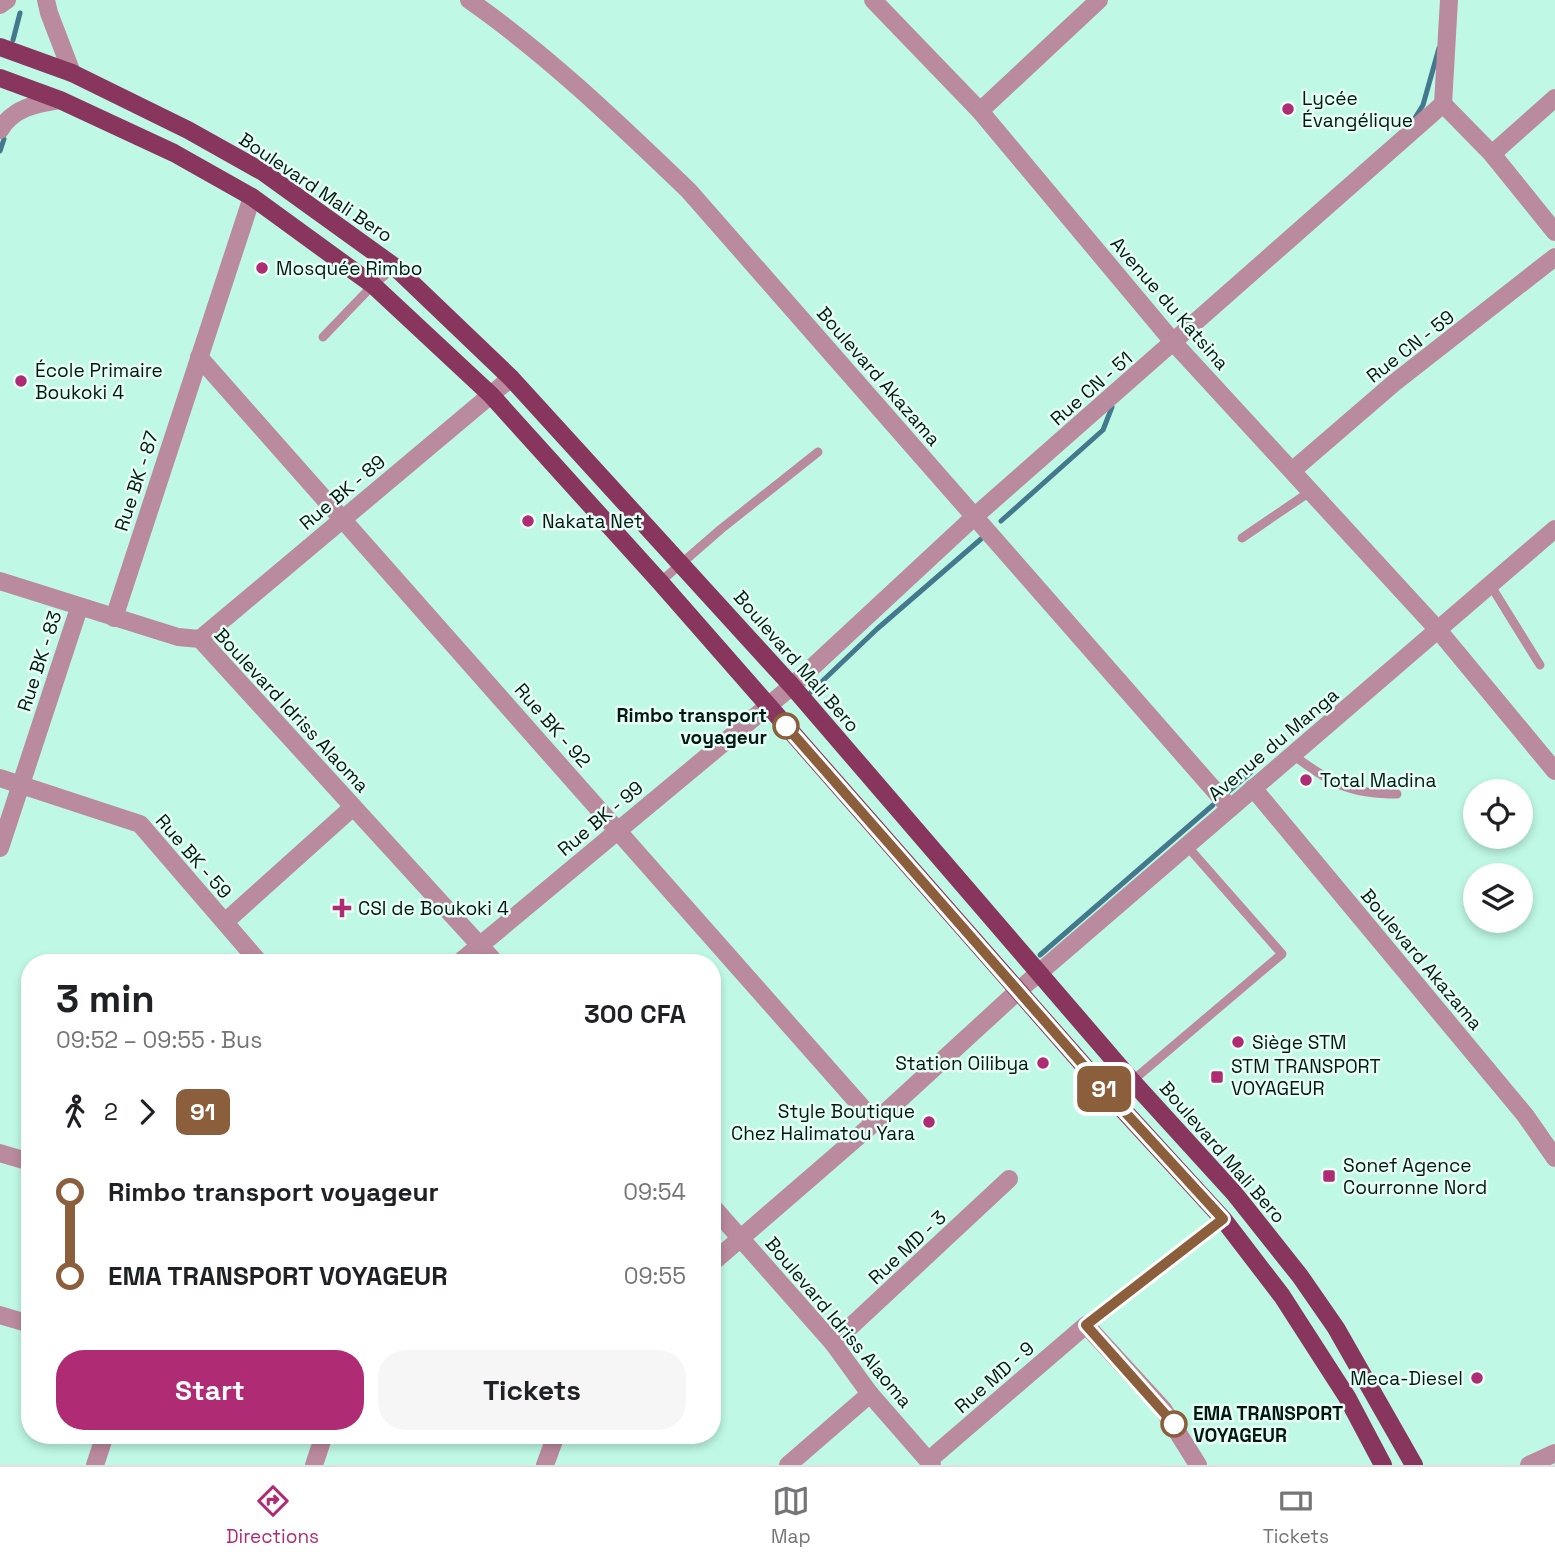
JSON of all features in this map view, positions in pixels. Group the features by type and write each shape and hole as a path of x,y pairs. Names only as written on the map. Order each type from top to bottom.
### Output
{"main road":[{"name":"Boulevard Mali Bero","path":"0,47 72,73 188,130 263,172 394,267 511,378 792,685 1132,1081 1234,1193 1300,1276 1348,1347 1414,1465"},
{"path":"0,78 60,100 174,153 252,197 373,285 491,395 660,582 1018,991 1223,1219 1282,1296 1347,1398 1383,1465"}],"street":[{"path":"0,5 7,0"},
{"path":"47,0 48,13 72,73"},
{"name":"Boulevard Akazama","path":"469,0 506,26 601,106 689,191 1230,808"},
{"name":"Avenue du Katsina","path":"873,0 980,111 1174,343 1439,631 1555,771"},
{"path":"1449,0 1443,104 1492,155 1555,232"},
{"path":"980,111 1091,3"},
{"path":"1492,155 1555,98"},
{"path":"0,130 6,121 23,107 60,100"},
{"name":"Rue CN - 51","path":"768,705 974,517 1443,104"},
{"name":"Rue BK - 87","path":"114,618 252,197"},
{"name":"Rue CN - 59","path":"1293,470 1394,383 1555,257"},
{"name":"Rue BK - 92","path":"198,357 875,1122"},
{"name":"Rue BK - 89","path":"200,639 511,378"},
{"name":"Avenue du Manga","path":"721,1255 875,1122 1018,991 1555,529"},
{"name":"Boulevard Idriss Alaoma","path":"0,580 79,608 178,637 200,639 488,954"},
{"name":"Rue BK - 83","path":"0,848 79,608"},
{"name":"Rue BK - 99","path":"470,954 768,705"},
{"name":"Rue BK - 59","path":"0,778 140,824 252,954"},
{"name":"Boulevard Akazama","path":"1253,789 1525,1115 1555,1158"},
{"path":"225,922 353,807"},
{"path":"0,1153 21,1160"},
{"name":"Rue MD - 3","path":"832,1343 1009,1179"},
{"name":"Boulevard Idriss Alaoma","path":"721,1216 832,1343 870,1394 930,1462"},
{"path":"0,1315 21,1321"},
{"path":"1086,1325 1163,1409 1198,1465"},
{"name":"Rue MD - 9","path":"930,1462 1086,1325"},
{"path":"788,1465 870,1394"},
{"path":"95,1465 103,1444"},
{"path":"314,1465 321,1444"},
{"path":"545,1465 553,1444"},
{"path":"1529,1465 1555,1453"}],"lane":[{"path":"323,338 373,285 394,267"},
{"path":"660,582 818,452"},
{"path":"1242,538 1311,491"},
{"path":"1491,586 1540,665"},
{"path":"1293,755 1335,783 1363,794 1396,794"},
{"path":"1132,1081 1282,954 1187,846"},
{"path":"1086,1325 1223,1219"}],"waterway":[{"path":"13,40 20,13"},
{"path":"1415,118 1423,105 1439,48"},
{"path":"0,151 4,139"},
{"path":"1001,521 1103,430 1112,407"},
{"path":"811,692 877,629 981,539"},
{"path":"1229,791 1251,772"},
{"path":"1040,955 1213,805"}],"bus line":[{"name":"91","path":"786,726 1114,1100 1223,1219 1086,1325 1174,1424"}],"place":[{"name":"Lycée Évangélique","path":"1288,109"},
{"name":"Mosquée Rimbo","path":"262,268"},
{"name":"École Primaire Boukoki 4","path":"21,381"},
{"name":"Nakata Net","path":"528,521"},
{"name":"Rimbo transport voyageur","path":"786,726"},
{"name":"Total Madina","path":"1306,780"},
{"name":"CSI de Boukoki 4","path":"342,908"},
{"name":"Siège STM","path":"1238,1042"},
{"name":"Station Oilibya","path":"1043,1063"},
{"name":"STM TRANSPORT VOYAGEUR","path":"1217,1077"},
{"name":"Style Boutique Chez Halimatou Yara","path":"929,1122"},
{"name":"Sonef Agence Courronne Nord","path":"1329,1176"},
{"name":"Meca-Diesel","path":"1477,1378"},
{"name":"EMA TRANSPORT VOYAGEUR","path":"1174,1424"}]}
